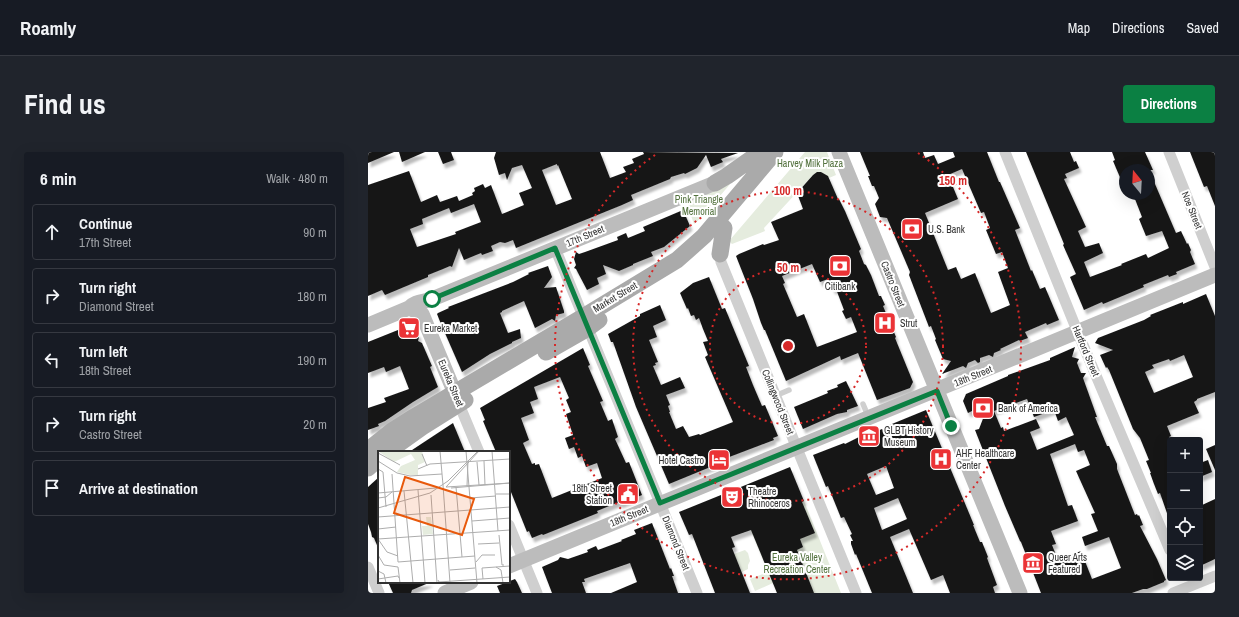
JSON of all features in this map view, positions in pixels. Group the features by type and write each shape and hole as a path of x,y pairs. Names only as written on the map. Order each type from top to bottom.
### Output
{"main road":[{"path":"714,182 733,173 761,152"},
{"name":"Market Street","path":"586,323 690,249 712,228 776,152"},
{"name":"Market Street","path":"368,450 402,424 457,398 586,323 624,303 684,266 708,246 787,152"},
{"path":"720,254 724,228"},
{"name":"Market Street","path":"388,451 422,427 457,398"},
{"path":"368,468 378,459"}],"street":[{"name":"Castro Street","path":"839,152 1020,593"},
{"name":"Hartford Street","path":"1005,152 1078,333 1168,545"},
{"name":"Noe Street","path":"1169,152 1215,267"},
{"name":"17th Street","path":"368,325 419,308 555,248 714,182"},
{"name":"Diamond Street","path":"555,248 697,593"},
{"name":"Collingwood Street","path":"720,254 722,266 856,593"},
{"name":"18th Street","path":"510,566 1078,333 1215,275"},
{"name":"Eureka Street","path":"419,308 479,451"},
{"path":"510,528 537,593"},
{"path":"368,566 379,593"},
{"path":"1173,593 1185,586 1215,576"},
{"path":"445,593 469,583"}],"lane":[{"path":"776,396 790,390"},
{"path":"863,404 869,418"}],"green space":[{"name":"Harvey Milk Plaza","path":"805,152 827,152 836,175 829,178 821,172 813,175 764,228 765,231 732,244 729,241"},
{"name":"Pink Triangle Memorial","path":"731,183 702,217 694,224 686,202"},
{"name":"Eureka Valley Recreation Center","path":"804,501 841,593 777,593 773,583 755,591 750,579 768,572 749,526"},
{"path":"745,550 748,553 750,561 748,569 742,572 734,554"}],"building":[{"path":"368,152 394,152 368,163"},
{"path":"399,152 425,152 402,162"},
{"path":"438,152 451,152 454,160 443,164"},
{"path":"496,152 600,152 610,178 626,172 623,167 634,163 632,159 644,154 643,152 738,153 721,159 723,162 711,167 706,155 697,168 685,174 671,177 670,179 631,195 633,200 516,248 513,240 505,243 500,242 491,246 493,251 482,255 481,253 464,260 459,248 452,267 450,266 428,275 428,277 385,295 382,290 368,296 368,185 409,171 421,202 437,195 440,202 457,196 459,201 473,195 472,193 475,191 474,188 483,184 485,188 491,185 502,214 524,205 519,193 532,188 522,165 512,168 507,180 505,173 499,175 494,158","holes":["557,164 572,199 556,205 542,170","474,204 481,222 455,232 456,234 417,247 410,229 423,224 422,219 449,208 451,213"]},
{"path":"860,152 923,152 925,158 934,155 938,164 955,157 953,152 987,152 1020,228 1015,230 1031,271 1032,270 1040,289 1045,287 1059,320 1047,325 1046,323 1025,332 1028,338 1019,340 1000,349 1001,350 994,353 993,357 989,355 980,358 980,362 978,363 975,360 968,363 966,368 963,366 942,374 951,361 943,359 931,326 929,327 909,275 910,272 887,218 880,217 875,204 879,198 868,176 870,176","holes":["962,169 981,213 984,212 990,228 986,230 996,254 1002,252 1008,268 998,272 1010,305 991,313 975,273 961,279 956,267 948,270 925,213 958,199 948,175"]},
{"path":"1026,152 1070,152 1074,162 1076,161 1079,168 1065,174 1067,178 1064,179 1086,227 1078,231 1085,247 1099,243 1103,253 1084,262 1090,277 1146,254 1148,258 1169,248 1162,231 1146,236 1139,219 1142,217 1135,200 1155,200 1155,184 1176,233 1181,231 1187,244 1188,243 1195,264 1176,272 1177,274 1169,277 1168,275 1108,302 1103,304 1102,302 1084,310 1070,277 1076,274 1063,245 1064,244"},
{"path":"1112,152 1145,152 1150,164 1119,164 1119,175 1113,161 1115,160"},
{"path":"1190,152 1215,152 1215,206 1207,186 1204,187"},
{"path":"817,172 821,172 828,176 845,211 861,249 859,251 864,264 866,265 879,296 881,296 885,305 883,306 913,382 910,388 877,400 858,353 841,360 840,356 786,381 761,323 736,256 763,244 764,245 779,240 771,222 803,209 797,193","holes":["812,264 820,282 828,279 833,290 836,289 844,310 842,311 846,319 851,317 857,332 817,347 804,314 797,317 783,284 785,283 782,276"]},
{"path":"683,210 690,226 664,247 651,252 653,256 633,265 619,271 603,265 606,274 597,278 599,284 587,290 576,269 574,268 576,265 574,259 576,252 579,254 618,240 617,237 626,233 628,238 645,231 643,227"},
{"path":"548,266 552,277 544,288 556,287 564,313 556,315 555,321 552,319 535,328 524,301 502,311 500,313 508,333 520,329 521,338 490,354 462,372 437,314 449,308 448,307 513,282 529,274 528,273"},
{"path":"709,277 722,309 725,308 749,366 746,367 762,406 765,405 778,436 773,438 774,440 724,459 725,461 669,484 636,407 613,342 611,342 608,334 640,316 640,314 660,305 666,320 653,326 657,337 649,340 658,362 653,366 661,385 680,377 685,388 666,395 670,405 668,406 669,412 676,429 683,426 689,437 700,435 733,422 705,357 708,355 703,342 708,341 699,318 696,320 694,315 691,316 680,293 693,283"},
{"path":"1206,294 1215,316 1215,392 1197,399 1194,402 1199,413 1167,426 1171,436 1167,437 1167,513 1160,493 1158,494 1150,473 1146,461 1149,460 1140,438 1133,429 1109,370 1107,367 1106,368 1100,355 1113,350 1095,343 1098,338 1144,320 1151,316 1150,315 1183,302 1183,304","holes":["1184,355 1193,377 1154,393 1145,372 1154,368 1152,365 1169,359 1170,361"]},
{"path":"414,320 416,323 412,332 418,333 418,341 422,343 432,366 430,367 438,387 378,424 379,426 368,430 368,408 386,402 384,398 409,389 400,366 386,372 384,367 368,373 368,342 398,330 400,327"},
{"path":"1075,347 1072,357 1079,359 1077,363 1081,373 1086,373 1083,378 1097,417 1095,417 1107,446 1109,446 1117,464 1117,469 1135,515 1139,515 1143,525 1140,526 1166,580 1164,582 1132,593 1041,593 975,430 979,429 984,416 972,411 968,413 963,401 966,394 1008,375 1050,360 1050,358","holes":["1027,399 1034,417 1054,410 1058,421 1066,417 1074,435 1037,450 1030,432 1040,428 1036,419 1004,431 1003,427 1001,428 994,411","1075,444 1078,452 1084,450 1090,465 1076,471 1095,513 1091,514 1098,531 1082,537 1085,546 1109,537 1121,568 1092,579 1081,551 1058,560 1052,545 1056,544 1051,531 1078,521 1072,505 1068,506 1050,454"]},
{"path":"583,348 590,365 588,366 603,401 600,402 608,421 612,419 618,437 615,439 626,463 629,462 642,495 620,504 619,502 597,511 598,513 532,538 529,531 527,532 510,490 510,451 496,451 483,421 485,420 480,408","holes":["560,377 569,398 566,400 571,412 566,414 573,435 565,438 569,449 574,447 578,458 582,456 586,467 597,463 602,478 552,498 539,464 532,464 523,443 529,440 521,418 534,413 530,402 538,399 534,387"]},
{"path":"846,381 858,406 847,410 847,412 837,414 803,429 794,407 828,393 827,391 838,387 837,385"},
{"path":"926,410 980,542 982,542 988,557 987,558 997,585 993,587 995,593 950,593 943,575 931,580 909,529 890,537 913,593 872,593 851,544 851,541 853,541 850,535 852,534 844,517 841,518 813,455 844,443 845,444 865,434 868,435 882,429 893,439 887,426","holes":["886,466 894,488 876,495 867,474","898,498 907,519 882,530 874,508"]},
{"path":"453,423 465,451 411,451"},
{"path":"1215,445 1215,470 1206,449"},
{"path":"1208,460 1212,472 1203,476 1203,473 1203,462"},
{"path":"790,467 815,533 800,539 803,547 797,550 814,593 777,593 751,530 731,537 735,547 732,548 750,593 715,593 692,534 689,535 679,512"},
{"path":"378,478 378,548 374,538 372,537 368,524 368,487"},
{"path":"1215,499 1215,559 1203,565 1203,509 1203,505"},
{"path":"652,523 674,576 672,576 678,593 611,593 637,582 630,563 584,579 585,582 582,582 586,593 552,593 542,567 558,560 560,557 568,559 588,552 587,550 596,546 598,550 622,541 621,540 636,534 634,530"},
{"path":"515,579 522,593 500,593 497,586 510,583 510,581"},
{"path":"388,583 429,583 412,590 411,593 393,593"}],"place":[{"name":"U.S. Bank","path":"912,229"},
{"name":"Citibank","path":"840,266"},
{"name":"Strut","path":"885,323"},
{"name":"Eureka Market","path":"409,328"},
{"name":"Bank of America","path":"983,408"},
{"name":"GLBT History Museum","path":"869,436"},
{"name":"AHF Healthcare Center","path":"941,459"},
{"name":"Hotel Castro","path":"719,460"},
{"name":"18th Street Station","path":"628,494"},
{"name":"Theatre Rhinoceros","path":"732,497"},
{"name":"Queer Arts Featured","path":"1033,563"}],"route":[{"path":"432,299 555,248 660,503 937,391 951,426"}]}
